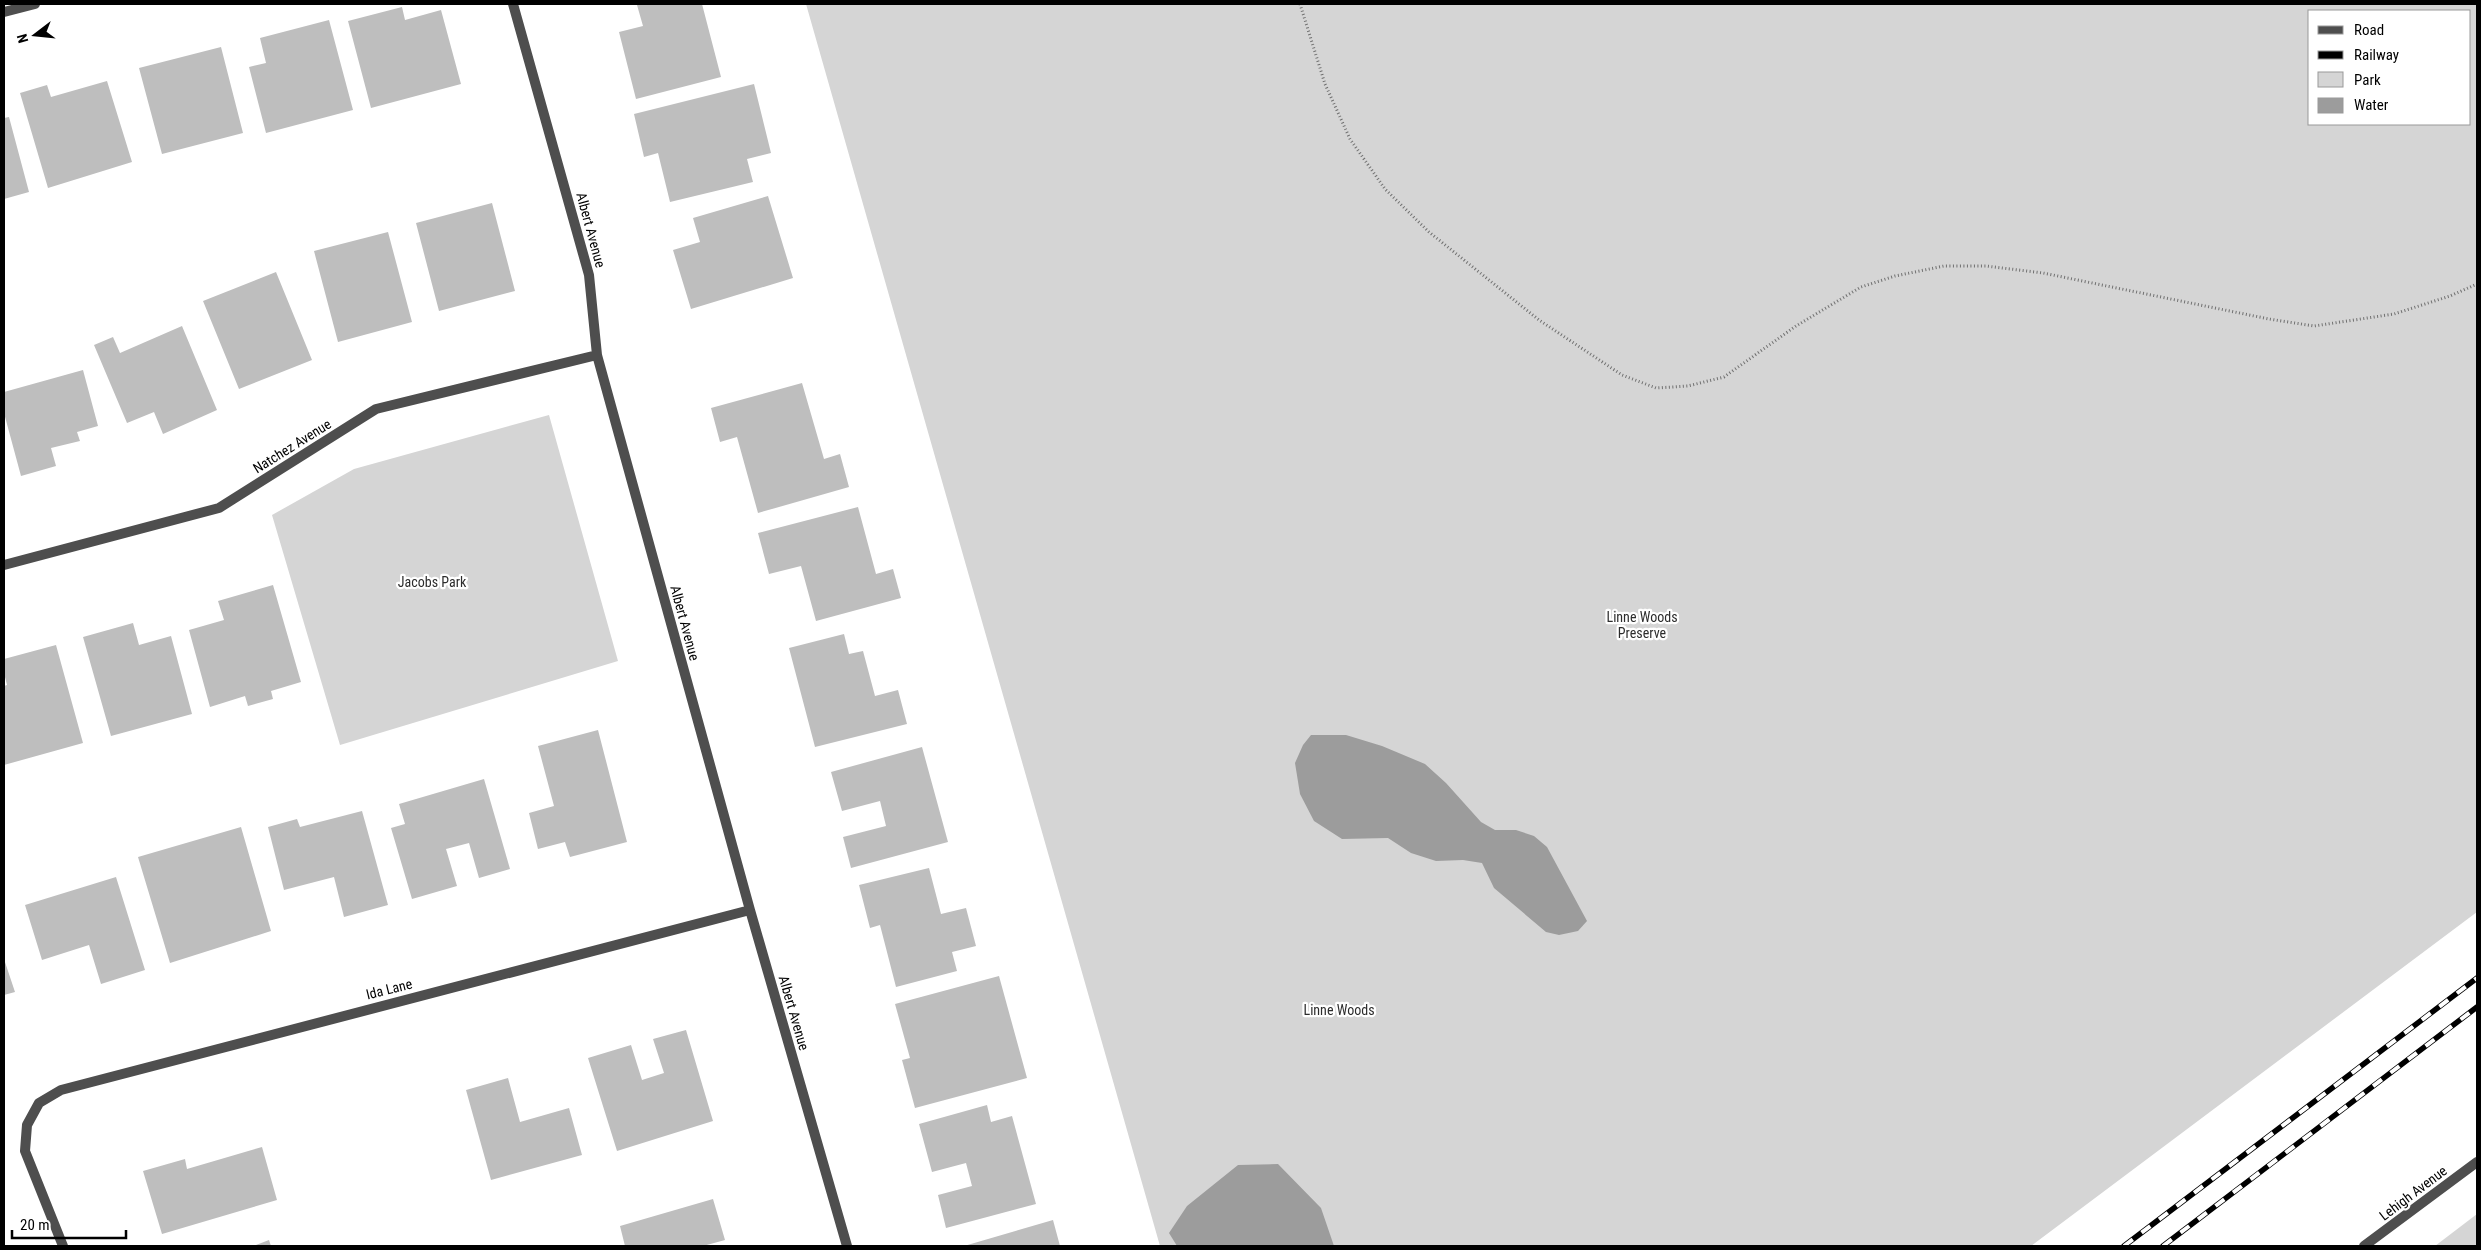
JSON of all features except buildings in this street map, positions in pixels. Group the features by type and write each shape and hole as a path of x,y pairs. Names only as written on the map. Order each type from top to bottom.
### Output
{"street":[{"path":"4,12 35,4"},
{"name":"Albert Avenue","path":"513,4 589,274 597,355 750,910 847,1246"},
{"name":"Natchez Avenue","path":"4,565 219,508 376,409 597,355"},
{"name":"Ida Lane","path":"63,1246 26,1150 27,1125 39,1103 61,1090 90,1080 750,910"},
{"name":"Lehigh Avenue","path":"2364,1246 2477,1162"}],"path":[{"path":"1300,4 1325,84 1350,139 1385,189 1430,232 1538,320 1622,375 1656,388 1688,386 1724,377 1796,326 1861,287 1895,276 1944,266 1986,266 2043,273 2269,319 2314,326 2394,314 2450,296 2477,284"}],"green space":[{"name":"Linne Woods Preserve","path":"806,4 2477,4 2477,912 2031,1246 1160,1246"},
{"name":"Jacobs Park","path":"549,415 618,661 340,745 272,515 354,469"},
{"path":"2477,1214 2477,1246 2435,1246"}],"water":[{"path":"1311,735 1346,735 1382,746 1425,764 1446,783 1481,822 1495,830 1516,830 1534,836 1547,847 1587,921 1578,931 1559,935 1546,932 1494,888 1482,863 1463,860 1436,861 1411,853 1388,838 1342,839 1314,821 1300,794 1295,763 1303,745"},
{"path":"1278,1164 1321,1208 1334,1246 1177,1246 1169,1233 1187,1206 1238,1165"}],"railway":[{"path":"2124,1246 2477,978"},
{"path":"2163,1246 2477,1007"}],"park label":[{"name":"Linne Woods","path":"1339,1010"}]}
